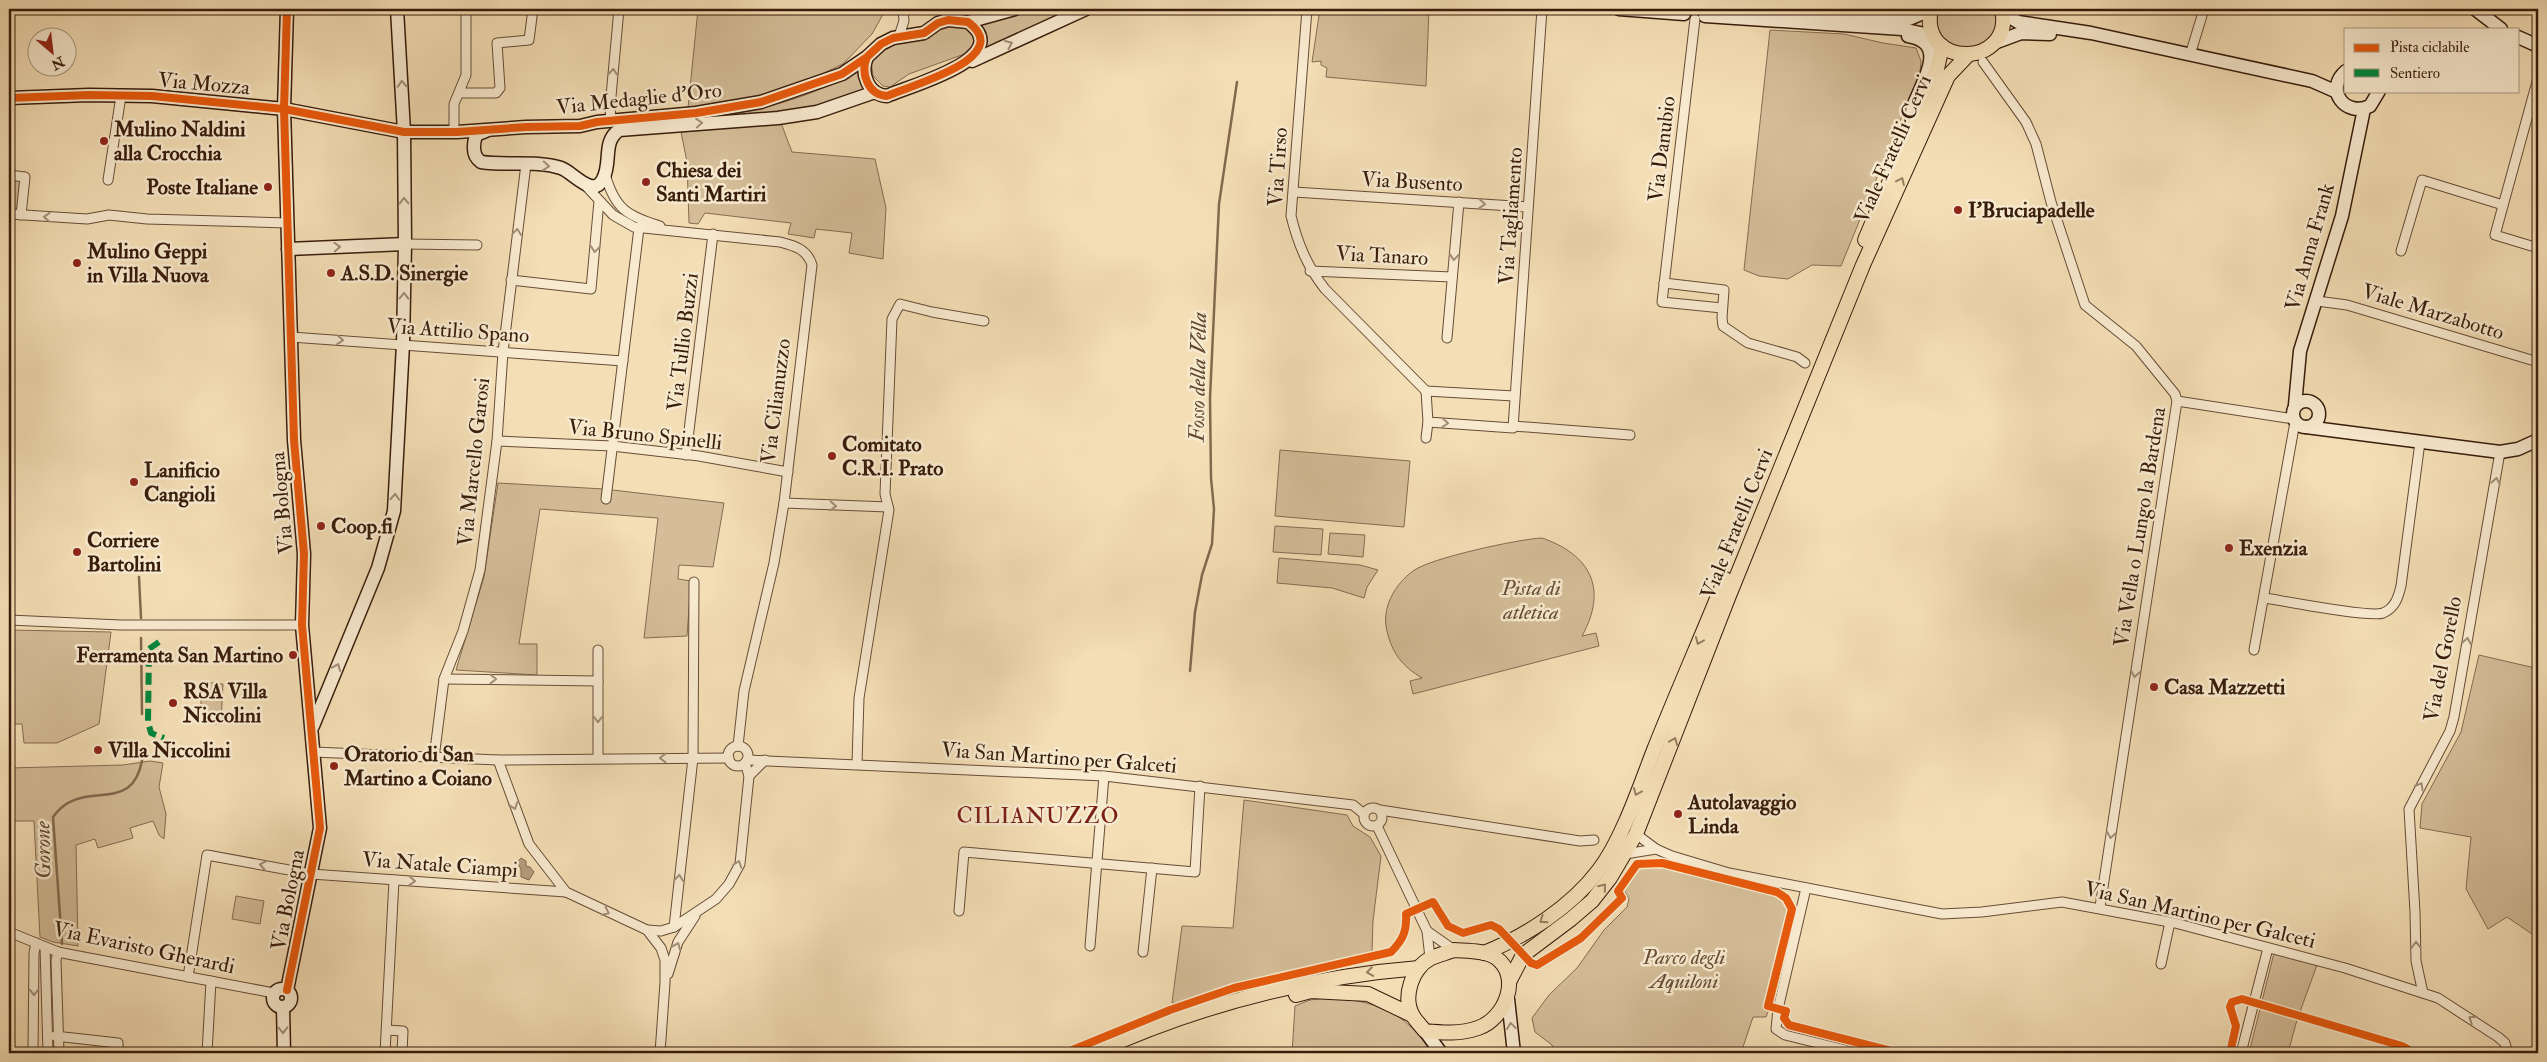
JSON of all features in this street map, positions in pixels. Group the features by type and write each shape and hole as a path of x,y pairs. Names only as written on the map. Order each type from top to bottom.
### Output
{"main road":[{"name":"Viale Fratelli Cervi","path":"1412,1015 1408,997 1411,983 1419,968 1430,958 1454,950 1484,953 1515,940 1583,890 1600,868 1614,844 1937,70 1938,41 1930,23 1931,10"},
{"path":"1994,43 2003,26 2003,11"},
{"path":"1938,41 1954,53 1968,55"},
{"name":"Viale Fratelli Cervi","path":"1508,999 1509,982 1523,955 1592,901 1625,854 1636,834 1728,598 1864,265 1948,76 1968,55 1985,50 1994,43"},
{"path":"1484,953 1495,957 1499,961 1509,982"},
{"path":"1094,1053 1141,1032 1273,990 1378,971 1419,968"},
{"path":"1114,1053 1207,1018 1311,991 1368,994 1412,1015 1425,1031 1452,1034 1480,1028 1496,1015 1508,999"}],"street":[{"name":"Via Bologna","path":"284,1053 283,1006 290,1001 290,995 280,991 311,874 320,828 302,625 304,554 296,475 284,109 287,9"},
{"path":"312,728 378,568 391,528 394,511 403,344 405,244 404,132 397,9"},
{"path":"466,9 466,75 454,104 455,132 468,135 474,146"},
{"path":"459,94 496,93 500,88 497,43 529,40 533,9"},
{"path":"585,185 597,185 605,174 609,143 614,126 610,107 619,9"},
{"path":"899,36 904,21 903,9"},
{"path":"940,9 953,17 965,21"},
{"name":"Via Medaglie d'Oro","path":"614,126 761,102 826,82 867,57 881,44 899,36 924,33 943,21 965,21 1015,9"},
{"name":"Via Medaglie d'Oro","path":"404,132 455,132 580,126 630,127 778,118 817,112 875,92 887,96 965,64 1086,9"},
{"name":"Via Tagliamento","path":"1513,427 1542,9"},
{"path":"1620,9 1860,26 1910,25 1931,10"},
{"path":"1758,9 1829,11 1910,25 1938,41"},
{"path":"2190,55 2204,9"},
{"path":"2475,9 2500,28"},
{"name":"Via Tirso","path":"1307,11 1291,216 1299,247 1310,271 1325,290 1426,391"},
{"path":"2003,11 2018,22 2091,33 2312,81 2337,92"},
{"name":"Via Danubio","path":"1695,13 1662,302 1722,308"},
{"name":"Via Medaglie d'Oro","path":"965,21 978,32 981,44 974,56 965,64"},
{"path":"1860,26 1881,33 1913,37 1920,40 1929,51 1930,64 1913,108 1912,127"},
{"path":"1994,43 2021,33 2110,38"},
{"path":"2520,38 2538,46"},
{"path":"867,57 864,73 875,92"},
{"name":"Via Vella o Lungo la Bardena","path":"1982,62 2026,122 2036,144 2051,202 2085,304 2136,346 2175,394 2177,401 2100,908"},
{"path":"2312,81 2342,75 2337,92 2339,99 2350,108 2358,130"},
{"path":"2538,78 2495,235 2538,248"},
{"path":"2350,108 2364,109 2375,101 2379,92"},
{"path":"108,180 122,96"},
{"name":"Via Mozza","path":"9,98 152,96 284,109"},
{"path":"284,109 404,132"},
{"name":"Via Anna Frank","path":"2295,420 2300,351 2317,301 2352,176 2358,130 2364,109"},
{"path":"580,126 604,128 609,143"},
{"path":"474,146 476,135 486,130"},
{"path":"404,158 416,138 425,133"},
{"name":"Via Cilianuzzo","path":"474,146 475,157 480,162 526,164 565,169 585,185 622,222 639,228 670,229 796,246 807,255 812,265 784,503 774,563 744,691 741,747 748,754 746,762 748,776 740,864 729,884 716,899 696,914 674,927 661,931 647,930"},
{"name":"Via Marcello Garosi","path":"434,758 444,679 462,631 480,570 497,441 503,352 526,164"},
{"name":"Via Cilianuzzo","path":"605,174 615,200 627,214 670,229"},
{"path":"9,175 24,177 21,215"},
{"path":"2401,251 2422,180 2503,205"},
{"name":"Via Busento","path":"1294,192 1528,207"},
{"path":"511,280 591,289 599,201"},
{"path":"1447,338 1459,202"},
{"path":"9,214 73,218 109,215 287,223"},
{"path":"606,499 639,228"},
{"name":"Via Tullio Buzzi","path":"686,454 713,234"},
{"path":"288,249 405,244 478,245"},
{"name":"Via Tanaro","path":"1310,271 1452,277"},
{"path":"1664,283 1724,290 1723,326 1748,343 1797,357 1805,363"},
{"name":"Viale Marzabotto","path":"2317,301 2347,305 2538,362"},
{"path":"858,763 860,698 888,507 885,494 892,319 900,304 932,312 984,320"},
{"name":"Via Attilio Spano","path":"291,337 623,361"},
{"name":"Via Anna Frank","path":"2299,374 2315,407"},
{"path":"1426,438 1428,422 1426,391 1514,396"},
{"path":"2177,401 2314,424 2315,407"},
{"path":"2254,650 2295,420 2303,401 2315,407 2329,424 2341,432"},
{"path":"2295,420 2341,432 2500,452 2518,449 2538,440"},
{"path":"1428,422 1630,435"},
{"name":"Via Bruno Spinelli","path":"497,441 612,446 686,454 788,472"},
{"path":"2264,598 2374,615 2391,608 2396,603 2402,586 2420,442"},
{"name":"Via del Gorello","path":"2424,993 2416,961 2416,912 2409,809 2450,731 2454,717 2500,452"},
{"path":"784,503 888,507"},
{"path":"674,927 693,758 694,582"},
{"path":"9,620 121,625 302,625"},
{"path":"598,650 598,758"},
{"path":"444,679 598,681"},
{"path":"309,690 317,693 328,691"},
{"path":"729,758 731,750 741,747"},
{"path":"314,752 498,760 729,758 735,765 746,762"},
{"path":"498,760 529,844 566,892 647,930 664,954 665,983 660,1053"},
{"path":"748,776 765,760"},
{"name":"Via San Martino per Galceti","path":"746,762 765,760 858,763 1104,776 1353,805 1364,814 1366,824 1379,823"},
{"path":"1090,946 1104,776"},
{"path":"959,911 964,852 1195,872 1200,786"},
{"path":"1364,814 1369,808 1390,810 1410,816 1580,841 1594,840"},
{"path":"1380,810 1379,823 1427,931 1430,958"},
{"path":"1379,823 1392,816 1410,816"},
{"name":"Via San Martino per Galceti","path":"1636,834 1656,849 1728,873 1942,914 1982,912 2062,902 2170,922 2345,968 2438,998 2498,1037 2505,1043 2508,1053"},
{"name":"Via San Martino per Galceti","path":"1625,854 1656,849"},
{"name":"Via Natale Ciampi","path":"188,977 207,855 311,874 566,892"},
{"path":"1143,952 1152,868"},
{"path":"385,1053 394,880"},
{"path":"1806,888 1778,1009 1776,1029 1785,1034 1858,1053"},
{"path":"665,983 678,942 696,914"},
{"path":"2161,964 2170,922"},
{"path":"1427,931 1454,950"},
{"name":"Via Evaristo Gherardi","path":"9,932 58,952 188,977 280,991"},
{"path":"41,945 48,1053"},
{"path":"34,1053 34,954 41,945"},
{"path":"2241,1053 2268,948"},
{"path":"58,952 56,960 59,1053"},
{"path":"207,1053 211,981"},
{"path":"1508,999 1514,1053"},
{"path":"386,1030 403,1031 402,1053"},
{"path":"1425,1031 1441,1053"},
{"path":"48,1036 118,1043 118,1053"}],"green space":[{"path":"698,9 886,9 872,34 843,64 809,80 748,99 688,108"},
{"path":"1038,9 1074,9 985,50 985,37 978,25"},
{"path":"1320,9 1429,9 1426,86 1326,77 1327,68 1321,65 1321,61 1312,62"},
{"path":"1867,9 1918,9 1904,12"},
{"path":"1938,9 1994,9 1996,25 1991,37 1980,45 1967,47 1953,45 1943,38 1937,26"},
{"path":"948,23 967,26 977,42 970,52 909,74 890,87 883,86 873,76 871,60 887,45"},
{"path":"1770,30 1844,34 1916,48 1921,61 1920,72 1841,266 1812,265 1788,279 1759,276 1744,270"},
{"path":"858,72 865,92 850,98 803,109 738,116 738,113 799,97"},
{"path":"781,123 792,152 875,159 886,208 883,259 849,253 852,233 816,229 814,238 788,234 791,223 705,213 698,224 689,223 687,162 681,132"},
{"path":"9,179 20,180 17,210 9,210"},
{"path":"1280,450 1410,461 1404,527 1275,516"},
{"path":"498,483 604,489 724,503 713,567 679,565 678,579 691,581 687,636 644,638 658,518 540,509 519,644 537,644 537,675 456,670 484,577"},
{"path":"1275,526 1323,529 1321,555 1273,552"},
{"path":"1330,533 1365,535 1363,557 1328,554"},
{"name":"Pista di atletica","path":"1542,538 1559,545 1573,554 1583,564 1590,576 1594,589 1594,603 1590,619 1582,636 1596,633 1599,646 1413,694 1410,681 1422,678 1403,664 1392,646 1387,631 1386,614 1388,605 1400,583 1413,571 1437,560 1496,545"},
{"path":"1279,558 1360,565 1378,570 1367,587 1364,598 1332,588 1277,583"},
{"path":"9,630 111,632 99,724 57,743 24,743 22,724 9,724"},
{"path":"2479,655 2535,668 2538,658 2538,938 2507,917 2488,929 2466,889 2471,837 2420,828 2422,804 2461,732"},
{"path":"202,682 223,684 221,724 200,723"},
{"path":"150,761 163,763 159,787 166,814 164,839 159,835 153,821 130,828 133,838 98,848 95,839 76,845 78,946 53,942 40,937 34,821 9,821 9,768 123,765"},
{"path":"1244,800 1347,815 1353,826 1370,837 1381,856 1373,921 1372,952 1248,980 1172,1003 1182,926 1233,928"},
{"name":"Parco degli Aquiloni","path":"1643,864 1665,864 1774,895 1786,903 1789,910 1764,1005 1769,1009 1766,1017 1753,1017 1742,1050 1748,1053 1555,1053 1552,1045 1535,1032 1532,1018 1549,995 1577,968 1604,930 1627,907 1629,899 1623,888"},
{"path":"236,896 264,901 260,924 232,919"},
{"path":"2274,953 2317,965 2297,1020 2288,1053 2249,1053"},
{"path":"1335,997 1367,1003 1391,1012 1412,1028 1433,1053 1292,1053 1295,1006 1310,1000"}],"shaded area":[{"path":"521,858 526,861 526,866 530,867 534,872 529,880 521,877 521,869 517,862"}],"waterway":[{"name":"Fosso della Vella","path":"1190,671 1195,612 1202,575 1212,544 1214,509 1211,478 1210,398 1219,204 1237,82"},
{"name":"Gorone","path":"139,577 141,618"},
{"name":"Gorone","path":"141,638 142,714"},
{"name":"Gorone","path":"62,944 53,817 65,805 79,798 119,792 130,786 138,774 143,754"},
{"path":"2530,1053 2538,1041"}],"marked path":[{"path":"159,642 149,649 148,722 151,733 164,738"}],"cycle path":[{"path":"287,9 284,109 294,440 304,554 302,625 320,828 287,990"},
{"path":"9,98 89,95 152,96 284,109 404,132 457,132 526,127 580,126 597,122 696,113 761,102 842,74 867,57 881,44 893,38 924,33 938,23 948,20 968,22 979,35 979,47 969,59 954,69 887,96 875,92 867,82 864,70 867,57"},
{"path":"1065,1053 1170,1010 1234,988 1391,952 1403,935 1406,925 1406,914 1433,902 1448,926 1463,933 1491,925 1499,929 1531,963 1537,965 1581,938 1622,898 1618,891 1637,864 1662,863 1777,892 1786,898 1792,909 1768,1006 1786,1011 1784,1018 1789,1025 1899,1053"},
{"path":"2230,1053 2236,1026 2230,1007 2232,1002 2242,999 2402,1046 2415,1053"}],"place":[{"name":"Mulino Naldini alla Crocchia","path":"104,141"},
{"name":"Chiesa dei Santi Martiri","path":"646,182"},
{"name":"Poste Italiane","path":"268,187"},
{"name":"I'Bruciapadelle","path":"1958,210"},
{"name":"Mulino Geppi in Villa Nuova","path":"77,263"},
{"name":"A.S.D. Sinergie","path":"331,273"},
{"name":"Comitato C.R.I. Prato","path":"832,456"},
{"name":"Lanificio Cangioli","path":"134,482"},
{"name":"Coop.fi","path":"321,526"},
{"name":"Exenzia","path":"2229,548"},
{"name":"Corriere Bartolini","path":"77,552"},
{"name":"Ferramenta San Martino","path":"293,655"},
{"name":"Casa Mazzetti","path":"2154,687"},
{"name":"RSA Villa Niccolini","path":"173,703"},
{"name":"Villa Niccolini","path":"98,750"},
{"name":"Oratorio di San Martino a Coiano","path":"334,766"},
{"name":"Autolavaggio Linda","path":"1678,814"}],"district":[{"name":"CILIANUZZO","path":"1038,816"}]}
